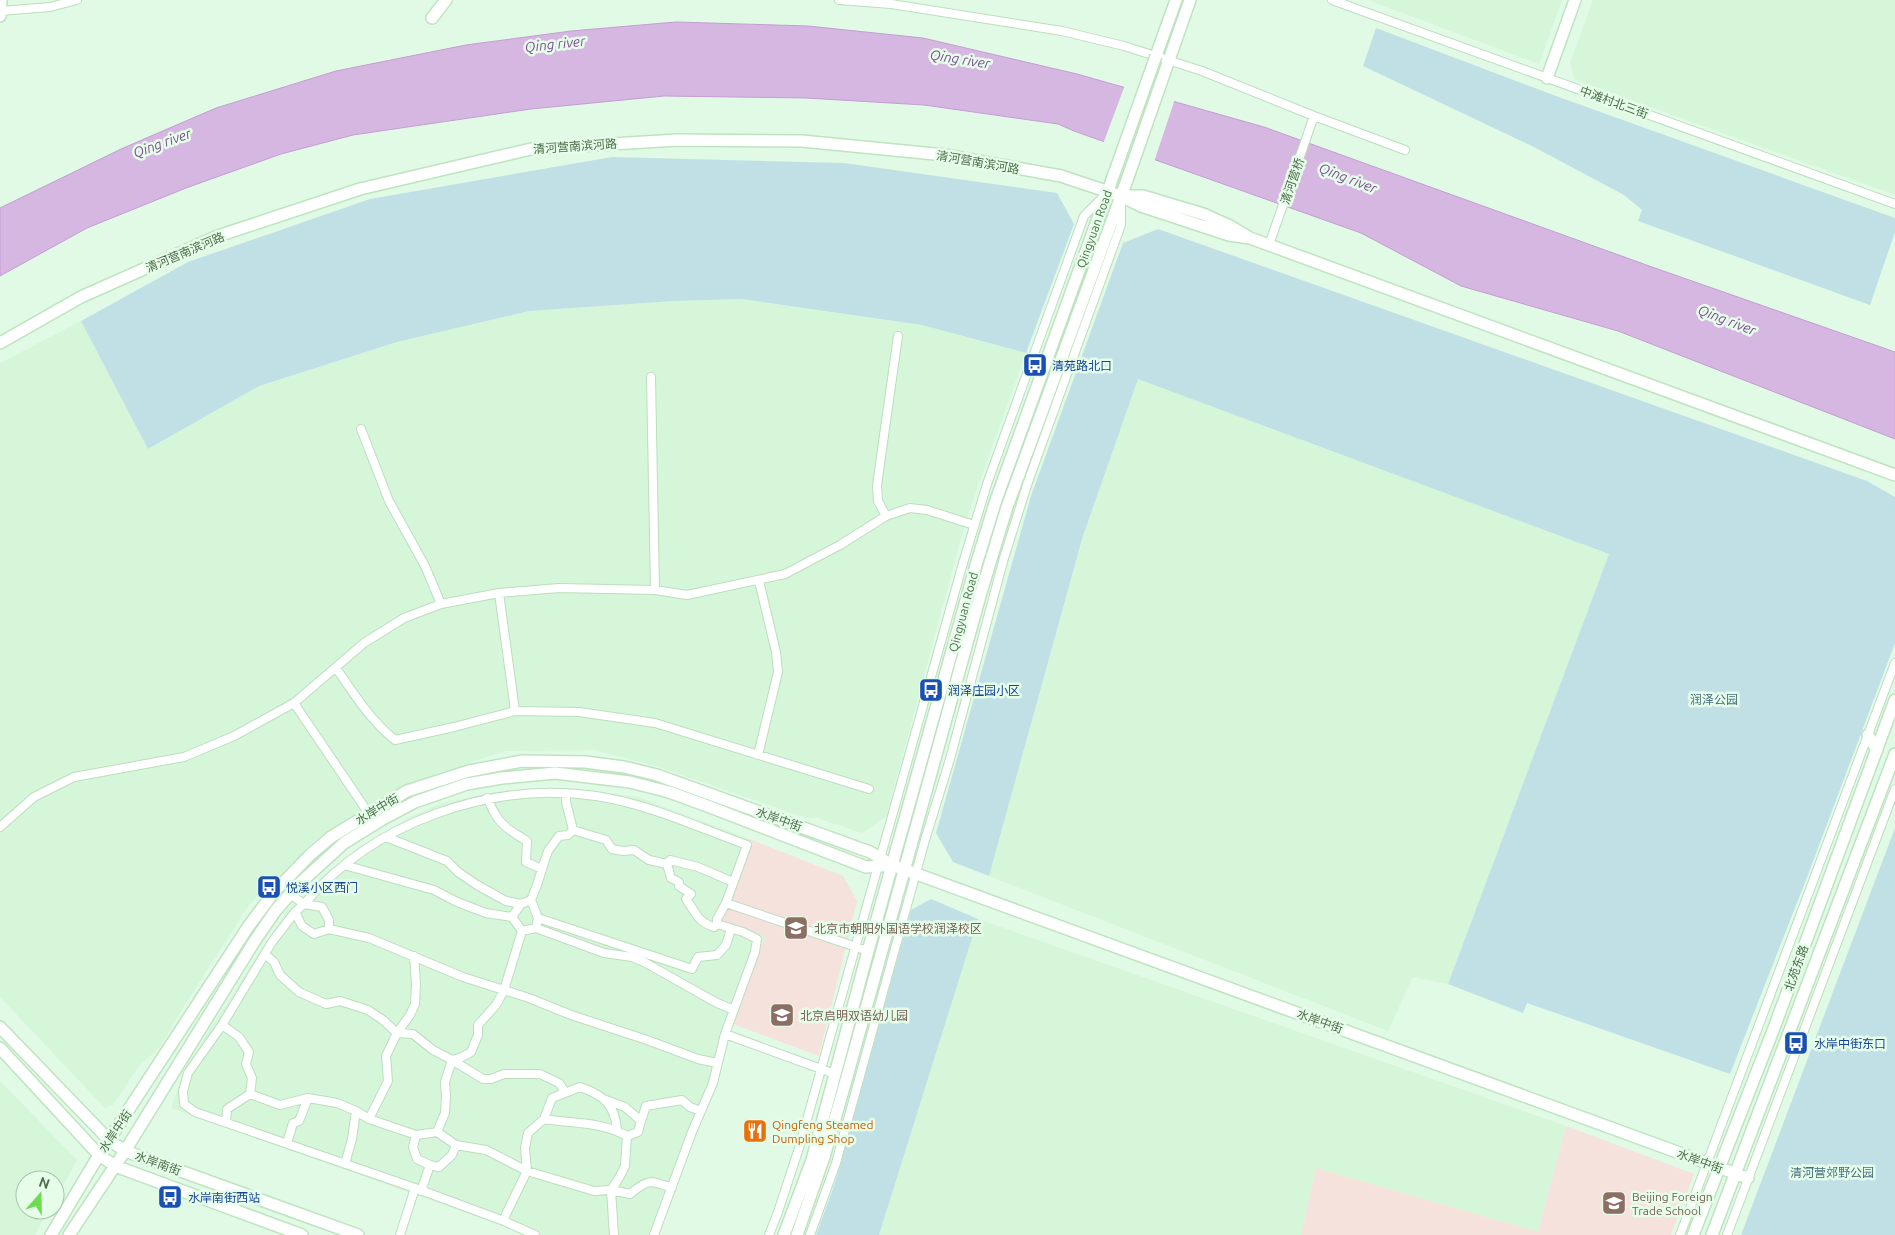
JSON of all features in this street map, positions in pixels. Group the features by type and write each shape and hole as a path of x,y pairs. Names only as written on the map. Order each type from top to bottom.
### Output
{"street":[{"path":"0,16 1,0"},
{"path":"0,11 50,8 77,0"},
{"path":"432,18 446,0"},
{"path":"839,0 891,4 1062,31 1124,46 1237,84 1314,116 1405,150"},
{"name":"Qingyuan Road","path":"784,1235 812,1160 868,952 976,565 996,500 1176,0"},
{"name":"Qingyuan Road","path":"797,1235 824,1157 910,872 980,596 1007,506 1127,180 1190,0"},
{"name":"中滩村北三街","path":"1332,0 1895,204"},
{"path":"1547,78 1575,0"},
{"name":"清河营桥","path":"1269,245 1314,116"},
{"name":"清河营南滨河路","path":"0,344 81,297 218,236 360,189 531,149 677,140 802,141 945,155 1061,176 1121,196"},
{"path":"769,1235 789,1179 821,1069 987,484 1084,216 1108,192"},
{"name":"Qingyuan Road","path":"1121,196 1141,206 1229,235 1250,238 1895,475"},
{"path":"886,516 878,501 877,485 898,336"},
{"path":"650,376 655,590"},
{"path":"360,429 389,501 426,566 441,604"},
{"path":"0,827 34,797 74,777 184,757 234,736 294,703 364,644 404,618 441,604 499,593 559,588 655,590 687,595 785,574 840,545 886,516 910,508 927,510 974,525"},
{"path":"758,755 778,672 776,652 759,581"},
{"path":"499,593 515,711"},
{"path":"1680,1235 1895,663"},
{"path":"336,668 370,716 395,740 515,711 578,712 655,723 869,789"},
{"name":"北苑东路","path":"1693,1235 1774,1028 1895,700"},
{"path":"294,703 369,814"},
{"path":"1868,735 1877,750"},
{"name":"北苑东路","path":"1712,1235 1895,754"},
{"name":"水岸中街","path":"51,1235 99,1155 248,927 274,892 298,866 331,837 408,791 469,771 522,761 585,762 624,767 657,775 870,852 879,862 1748,1178"},
{"name":"水岸中街","path":"69,1235 125,1151 254,942 276,910 299,884 344,843 415,802 468,784 502,778 555,773 614,779 669,792 792,837 866,867 879,862"},
{"path":"1727,1235 1895,789"},
{"path":"535,1235 504,1221 195,1112 184,1104 183,1091 188,1073 222,1025 265,954 295,912 318,888 344,866 386,838 425,817 487,798 536,793 566,793 597,796 653,809 747,845 726,903 714,928 705,924 697,917 686,899 691,894 679,886 679,882 671,878 667,864"},
{"path":"566,793 566,802 574,830"},
{"path":"487,798 501,822 511,832 527,841 526,862 542,869"},
{"path":"574,830 606,840 612,849 634,850 649,860 667,864"},
{"path":"386,838 446,861 476,885 506,901 521,904 531,900 538,885 548,851 559,836 568,835 574,830"},
{"path":"667,864 670,860 698,867 733,882"},
{"path":"344,866 434,890 457,902 486,913 512,917 522,931"},
{"path":"810,1235 836,1162 910,872"},
{"path":"290,894 304,904 322,907 329,920 329,929"},
{"path":"531,900 538,918 536,928"},
{"path":"726,903 868,952"},
{"path":"512,917 521,904"},
{"path":"295,912 302,926 314,934 329,929 369,938 463,977 647,1040 698,1060 717,1063"},
{"path":"538,918 692,968 698,957 717,955 726,945 731,929"},
{"path":"654,1235 713,1082 725,1034 756,952 757,939 717,924"},
{"path":"522,931 536,928 604,953 632,957 717,1003 734,1010"},
{"path":"452,1060 471,1052 478,1035 478,1025 496,1005 504,990 522,931"},
{"path":"265,954 274,962 280,975 299,992 326,1004 340,1001 368,1010 384,1020 398,1033 413,1034 433,1050 483,1079 491,1079 504,1074 540,1074 559,1083 565,1092"},
{"path":"369,1119 388,1081 386,1056 415,1004 414,956"},
{"path":"222,1025 239,1037 249,1052 246,1064 252,1078 250,1094 227,1109 226,1122"},
{"name":"水岸南街","path":"0,1027 109,1140 125,1151 358,1235"},
{"path":"725,1034 835,1074"},
{"name":"水岸南街","path":"0,1048 99,1155 115,1166 302,1235"},
{"path":"438,1132 445,1113 446,1096 444,1082 452,1060"},
{"path":"504,1221 528,1171 525,1148 528,1133 544,1119 552,1098 580,1086 598,1093 606,1100 616,1118 617,1130"},
{"path":"250,1094 280,1105 308,1098 337,1103 369,1119 416,1135 438,1132 456,1145 486,1150 528,1171 594,1191 611,1190 630,1194 643,1183 655,1182 672,1188"},
{"path":"287,1144 293,1123 299,1121 308,1098"},
{"path":"606,1100 625,1107 641,1121"},
{"path":"627,1136 638,1132 646,1106 682,1100 690,1107 701,1111"},
{"path":"345,1164 352,1139 356,1111"},
{"path":"544,1119 603,1126 617,1130 627,1136"},
{"path":"416,1135 413,1147 417,1159 430,1165 439,1167 452,1155 456,1145"},
{"path":"614,1235 611,1190 620,1178 625,1166 627,1136"},
{"path":"400,1235 430,1165"}],"shaded area":[{"path":"1368,0 1562,0 1539,64"},
{"path":"1593,0 1895,0 1895,195 1575,80 1570,63"},
{"path":"742,299 922,325 1026,353 966,520 886,817 862,833 817,818 806,818 659,767 594,750 506,751 432,775 378,799 315,840 249,905 160,1047 139,1066 113,1105 105,1108 0,997 0,363 81,321 149,449 259,386 397,342 529,311 674,301"},
{"path":"1137,378 1609,554 1448,984 1413,977 1388,1031 989,876 1085,531"},
{"path":"569,788 638,797 747,838 720,920 765,936 654,1235 529,1235 171,1108 185,1068 257,956 288,909 323,875 359,848 410,817 443,803 490,793"},
{"name":"北京市朝阳外国语学校润泽校区","path":"747,838 843,876 857,901 819,1056 733,1024 765,936 720,920"},
{"path":"978,919 1566,1126 1538,1232 1316,1168 1301,1235 879,1235"},
{"path":"0,1081 77,1160 65,1182 65,1170 15,1170 15,1220 43,1220 35,1235 0,1235"},
{"name":"Beijing Foreign Trade School","path":"1566,1126 1694,1174 1671,1235 1301,1235 1316,1168 1538,1232"}],"green space":[{"path":"1376,28 1556,96 1895,218 1895,232 1870,305 1638,221 1642,210 1624,195 1534,147 1363,66"},
{"path":"612,157 844,163 1057,193 1074,224 1026,353 922,325 742,299 674,301 529,311 397,342 259,386 148,449 81,321 188,262 370,199"},
{"name":"润泽公园","path":"1158,229 1867,481 1895,497 1895,643 1809,872 1730,1074 1527,1003 1523,1013 1448,984 1609,554 1138,379 1083,536 989,876 953,862 936,833 1031,496 1123,243"},
{"name":"清河营郊野公园","path":"1895,828 1895,1235 1741,1235"},
{"path":"931,899 978,919 879,1235 816,1235 835,1183 911,910"}],"water":[{"name":"Qing river","path":"676,22 808,26 923,38 1077,74 1264,127 1652,267 1895,352 1895,439 1618,331 1461,286 1361,233 1058,124 924,105 806,98 664,96 531,109 353,135 281,154 186,188 87,228 0,276 0,208 121,149 216,108 336,71 466,45 571,31"}],"pier":[{"path":"1125,85 1175,99 1154,162 1103,144"}],"place":[{"name":"清苑路北口","path":"1035,365"},
{"name":"润泽庄园小区","path":"931,690"},
{"name":"悦溪小区西门","path":"269,887"},
{"name":"北京市朝阳外国语学校润泽校区","path":"796,928"},
{"name":"北京启明双语幼儿园","path":"782,1015"},
{"name":"水岸中街东口","path":"1796,1043"},
{"name":"Qingfeng Steamed Dumpling Shop","path":"755,1131"},
{"name":"水岸南街西站","path":"170,1197"},
{"name":"Beijing Foreign Trade School","path":"1614,1203"}]}
